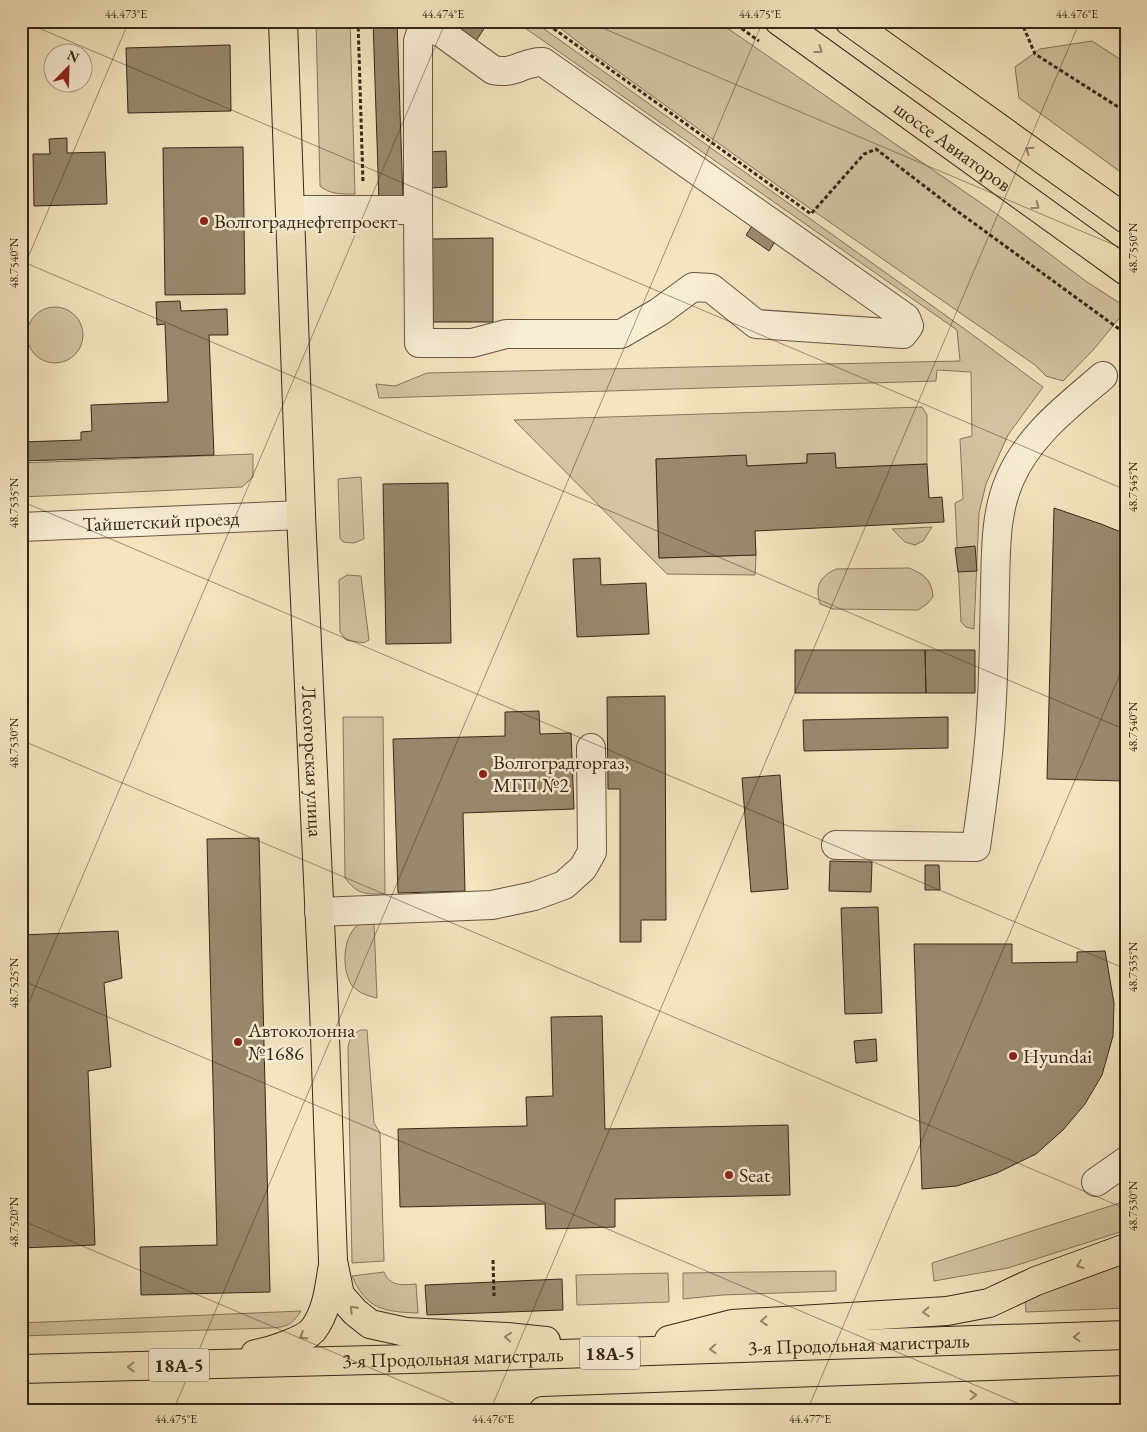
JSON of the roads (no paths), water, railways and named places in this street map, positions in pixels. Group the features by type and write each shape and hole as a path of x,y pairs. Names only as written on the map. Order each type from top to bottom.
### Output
{"main road":[{"name":"Лесогорская улица","path":"283,21 301,515 324,1008 333,1261"},
{"name":"шоссе Авиаторов","path":"780,21 1126,271"},
{"name":"шоссе Авиаторов","path":"849,21 1126,219"},
{"path":"333,1261 340,1295 355,1312 370,1324 406,1332 507,1337 626,1352 732,1324 947,1311 989,1302 1036,1281 1126,1248"},
{"path":"186,1365 260,1353 290,1344 312,1331 323,1311 328,1294 333,1261"},
{"name":"3-я Продольная магистраль","path":"21,1369 626,1352 1126,1335"},
{"path":"543,1411 1126,1390"},
{"path":"1038,1411 1126,1401"}],"street":[{"path":"431,29 442,33 493,70 504,72 515,70 534,61 543,62 906,318 909,326 903,334 756,324 711,288 693,286 659,312 621,334 506,334 472,343 419,344 418,210 418,41 421,32 431,29"},
{"path":"290,210 418,210"},
{"path":"836,845 976,847 988,758 996,535 1001,505 1010,478 1024,454 1045,426 1103,376"},
{"name":"Тайшетский проезд","path":"21,527 301,515"},
{"path":"319,912 492,905 534,896 564,885 583,868 592,852 591,748"},
{"path":"1096,1182 1126,1161"}],"place":[{"name":"Волгограднефтепроект","path":"204,221"},
{"name":"Волгоградгоргаз, МГП №2","path":"483,774"},
{"name":"Автоколонна №1686","path":"238,1042"},
{"name":"Hyundai","path":"1013,1056"},
{"name":"Seat","path":"729,1175"}]}
